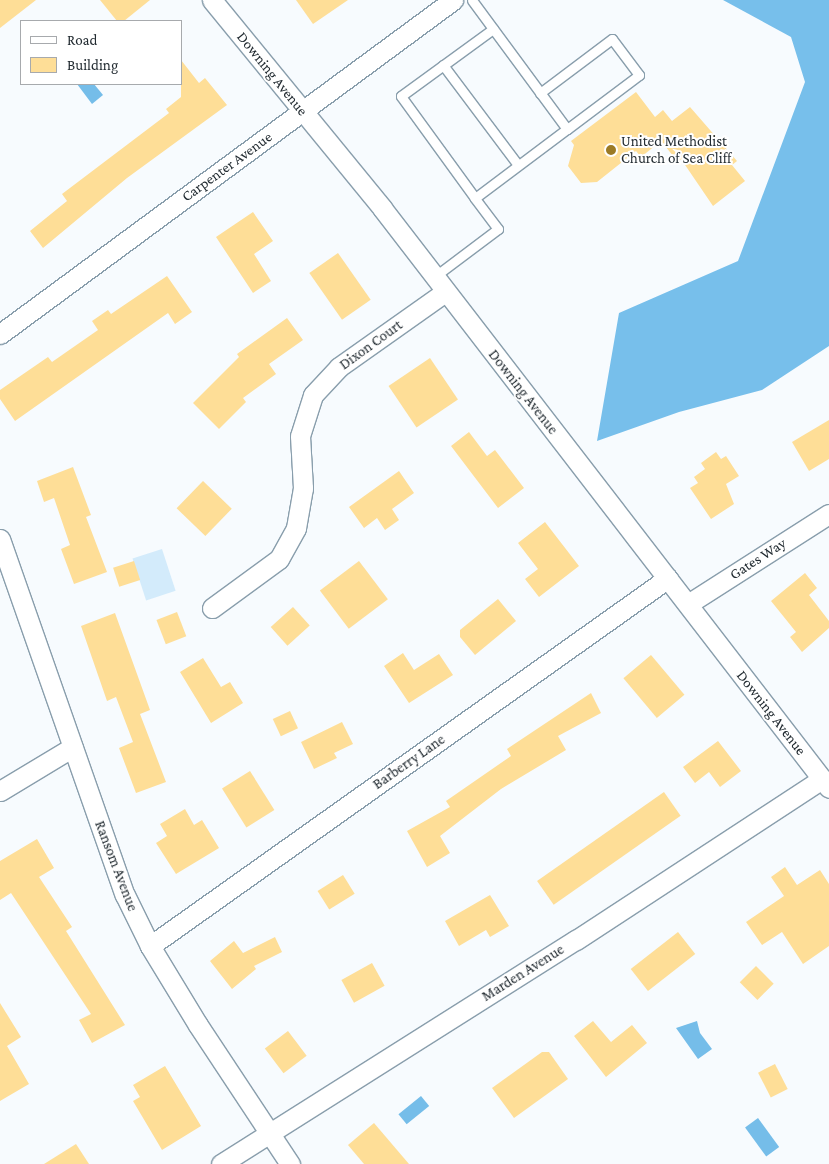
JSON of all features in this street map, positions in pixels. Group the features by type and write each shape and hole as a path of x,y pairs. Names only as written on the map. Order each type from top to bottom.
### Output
{"street":[{"name":"Downing Avenue","path":"212,0 434,277 825,783"},
{"name":"Carpenter Avenue","path":"0,334 454,0"},
{"name":"Dixon Court","path":"212,608 279,559 289,543 296,528 303,488 300,436 313,395 339,367 445,292"},
{"name":"Gates Way","path":"688,604 829,514"},
{"name":"Ransom Avenue","path":"0,539 125,895 150,946 290,1164"},
{"name":"Barberry Lane","path":"150,946 668,578"},
{"path":"0,791 73,747"},
{"name":"Marden Avenue","path":"221,1164 825,783"}],"lane":[{"path":"472,0 567,130"},
{"path":"434,277 498,229 401,96 493,28"},
{"path":"475,198 639,75 612,39 540,93"},
{"path":"443,65 518,165"}],"shaded area":[{"path":"723,0 829,0 829,346 762,390 679,412 597,441 619,313 738,261 805,82 791,37"},
{"path":"78,85 95,85 103,95 92,104"},
{"path":"162,549 176,591 146,600 133,559"},
{"path":"697,1021 700,1033 712,1049 698,1059 676,1028"},
{"path":"421,1096 429,1106 407,1124 398,1114"},
{"path":"758,1118 779,1147 766,1157 745,1127"}],"building":[{"path":"0,0 36,0 0,28"},
{"path":"100,0 150,0 125,20 116,20"},
{"path":"296,0 348,0 313,24"},
{"path":"182,61 199,83 205,78 227,105 127,178 43,248 30,231 67,201 62,194 169,113 166,109 181,97"},
{"name":"United Methodist Church of Sea Cliff","path":"636,92 655,117 663,110 672,121 690,107 737,161 732,165 745,181 713,206 681,159 678,162 661,141 641,157 636,151 597,182 581,183 568,166 574,145 571,141"},
{"path":"253,212 273,241 254,254 271,281 253,293 216,237"},
{"path":"338,253 371,300 342,320 309,273"},
{"path":"167,276 192,312 175,324 168,313 15,421 0,399 0,390 48,357 52,362 98,330 92,321 108,310 111,314"},
{"path":"287,318 303,340 269,364 276,374 243,398 246,402 219,429 193,403 239,357 237,354"},
{"path":"430,358 458,399 417,427 389,386"},
{"path":"829,420 829,459 809,471 792,442"},
{"path":"469,432 487,456 495,450 524,488 498,508 451,446"},
{"path":"716,452 721,459 726,456 739,476 726,484 734,504 711,519 690,488 698,483 694,477 705,469 701,463"},
{"path":"73,467 91,515 86,517 107,572 74,584 61,549 70,545 54,498 44,502 37,481"},
{"path":"399,471 414,493 392,509 399,520 385,530 377,518 364,528 349,507"},
{"path":"203,481 232,509 205,536 177,508"},
{"path":"545,522 579,566 539,597 525,579 538,569 518,543"},
{"path":"134,561 140,580 119,587 113,568"},
{"path":"359,561 388,599 349,629 320,590"},
{"path":"805,573 817,588 809,595 829,621 829,628 802,652 790,637 796,632 771,601"},
{"path":"498,599 516,621 475,655 460,637 460,630"},
{"path":"293,607 310,626 287,646 271,627"},
{"path":"177,612 186,636 166,644 156,620"},
{"path":"115,613 150,710 140,714 166,782 136,793 119,748 133,742 116,697 107,701 81,626"},
{"path":"403,653 414,670 439,654 453,675 409,703 384,666"},
{"path":"651,655 684,695 657,718 623,678"},
{"path":"203,658 221,687 230,682 243,703 211,723 180,672"},
{"path":"591,693 601,713 558,736 566,750 501,789 440,836 450,853 427,867 407,831 450,807 446,801 511,756 507,749"},
{"path":"290,711 298,728 281,736 273,719"},
{"path":"342,722 353,744 334,753 337,758 314,769 301,742"},
{"path":"718,741 741,771 720,787 709,772 695,783 683,767"},
{"path":"250,771 274,810 246,827 222,788"},
{"path":"664,792 681,816 554,905 537,881"},
{"path":"185,809 194,825 202,820 219,848 176,874 156,843 167,836 160,824"},
{"path":"37,839 54,868 39,877 72,927 66,931 125,1025 92,1043 79,1020 91,1014 11,893 0,900 0,861"},
{"path":"785,867 797,885 820,870 829,884 829,946 803,964 782,932 762,945 746,922 784,896 771,877"},
{"path":"343,875 355,894 329,910 318,891"},
{"path":"490,895 509,926 490,937 486,930 459,946 445,921"},
{"path":"678,932 695,954 648,991 631,969"},
{"path":"275,937 282,952 254,966 256,969 232,989 210,961 234,941 243,953"},
{"path":"372,963 385,986 354,1003 341,980"},
{"path":"756,966 774,984 757,1000 740,982"},
{"path":"0,1003 21,1037 7,1046 29,1084 0,1101"},
{"path":"593,1021 611,1042 632,1025 647,1043 606,1077 574,1036"},
{"path":"288,1031 307,1056 283,1073 265,1048"},
{"path":"542,1052 549,1052 568,1079 514,1118 492,1088"},
{"path":"775,1064 788,1089 771,1098 758,1073"},
{"path":"165,1066 201,1126 162,1150 133,1101 140,1097 133,1085"},
{"path":"374,1123 409,1164 364,1164 348,1145"},
{"path":"76,1144 89,1164 44,1164"}],"place":[{"name":"United Methodist Church of Sea Cliff","path":"611,150"}]}
